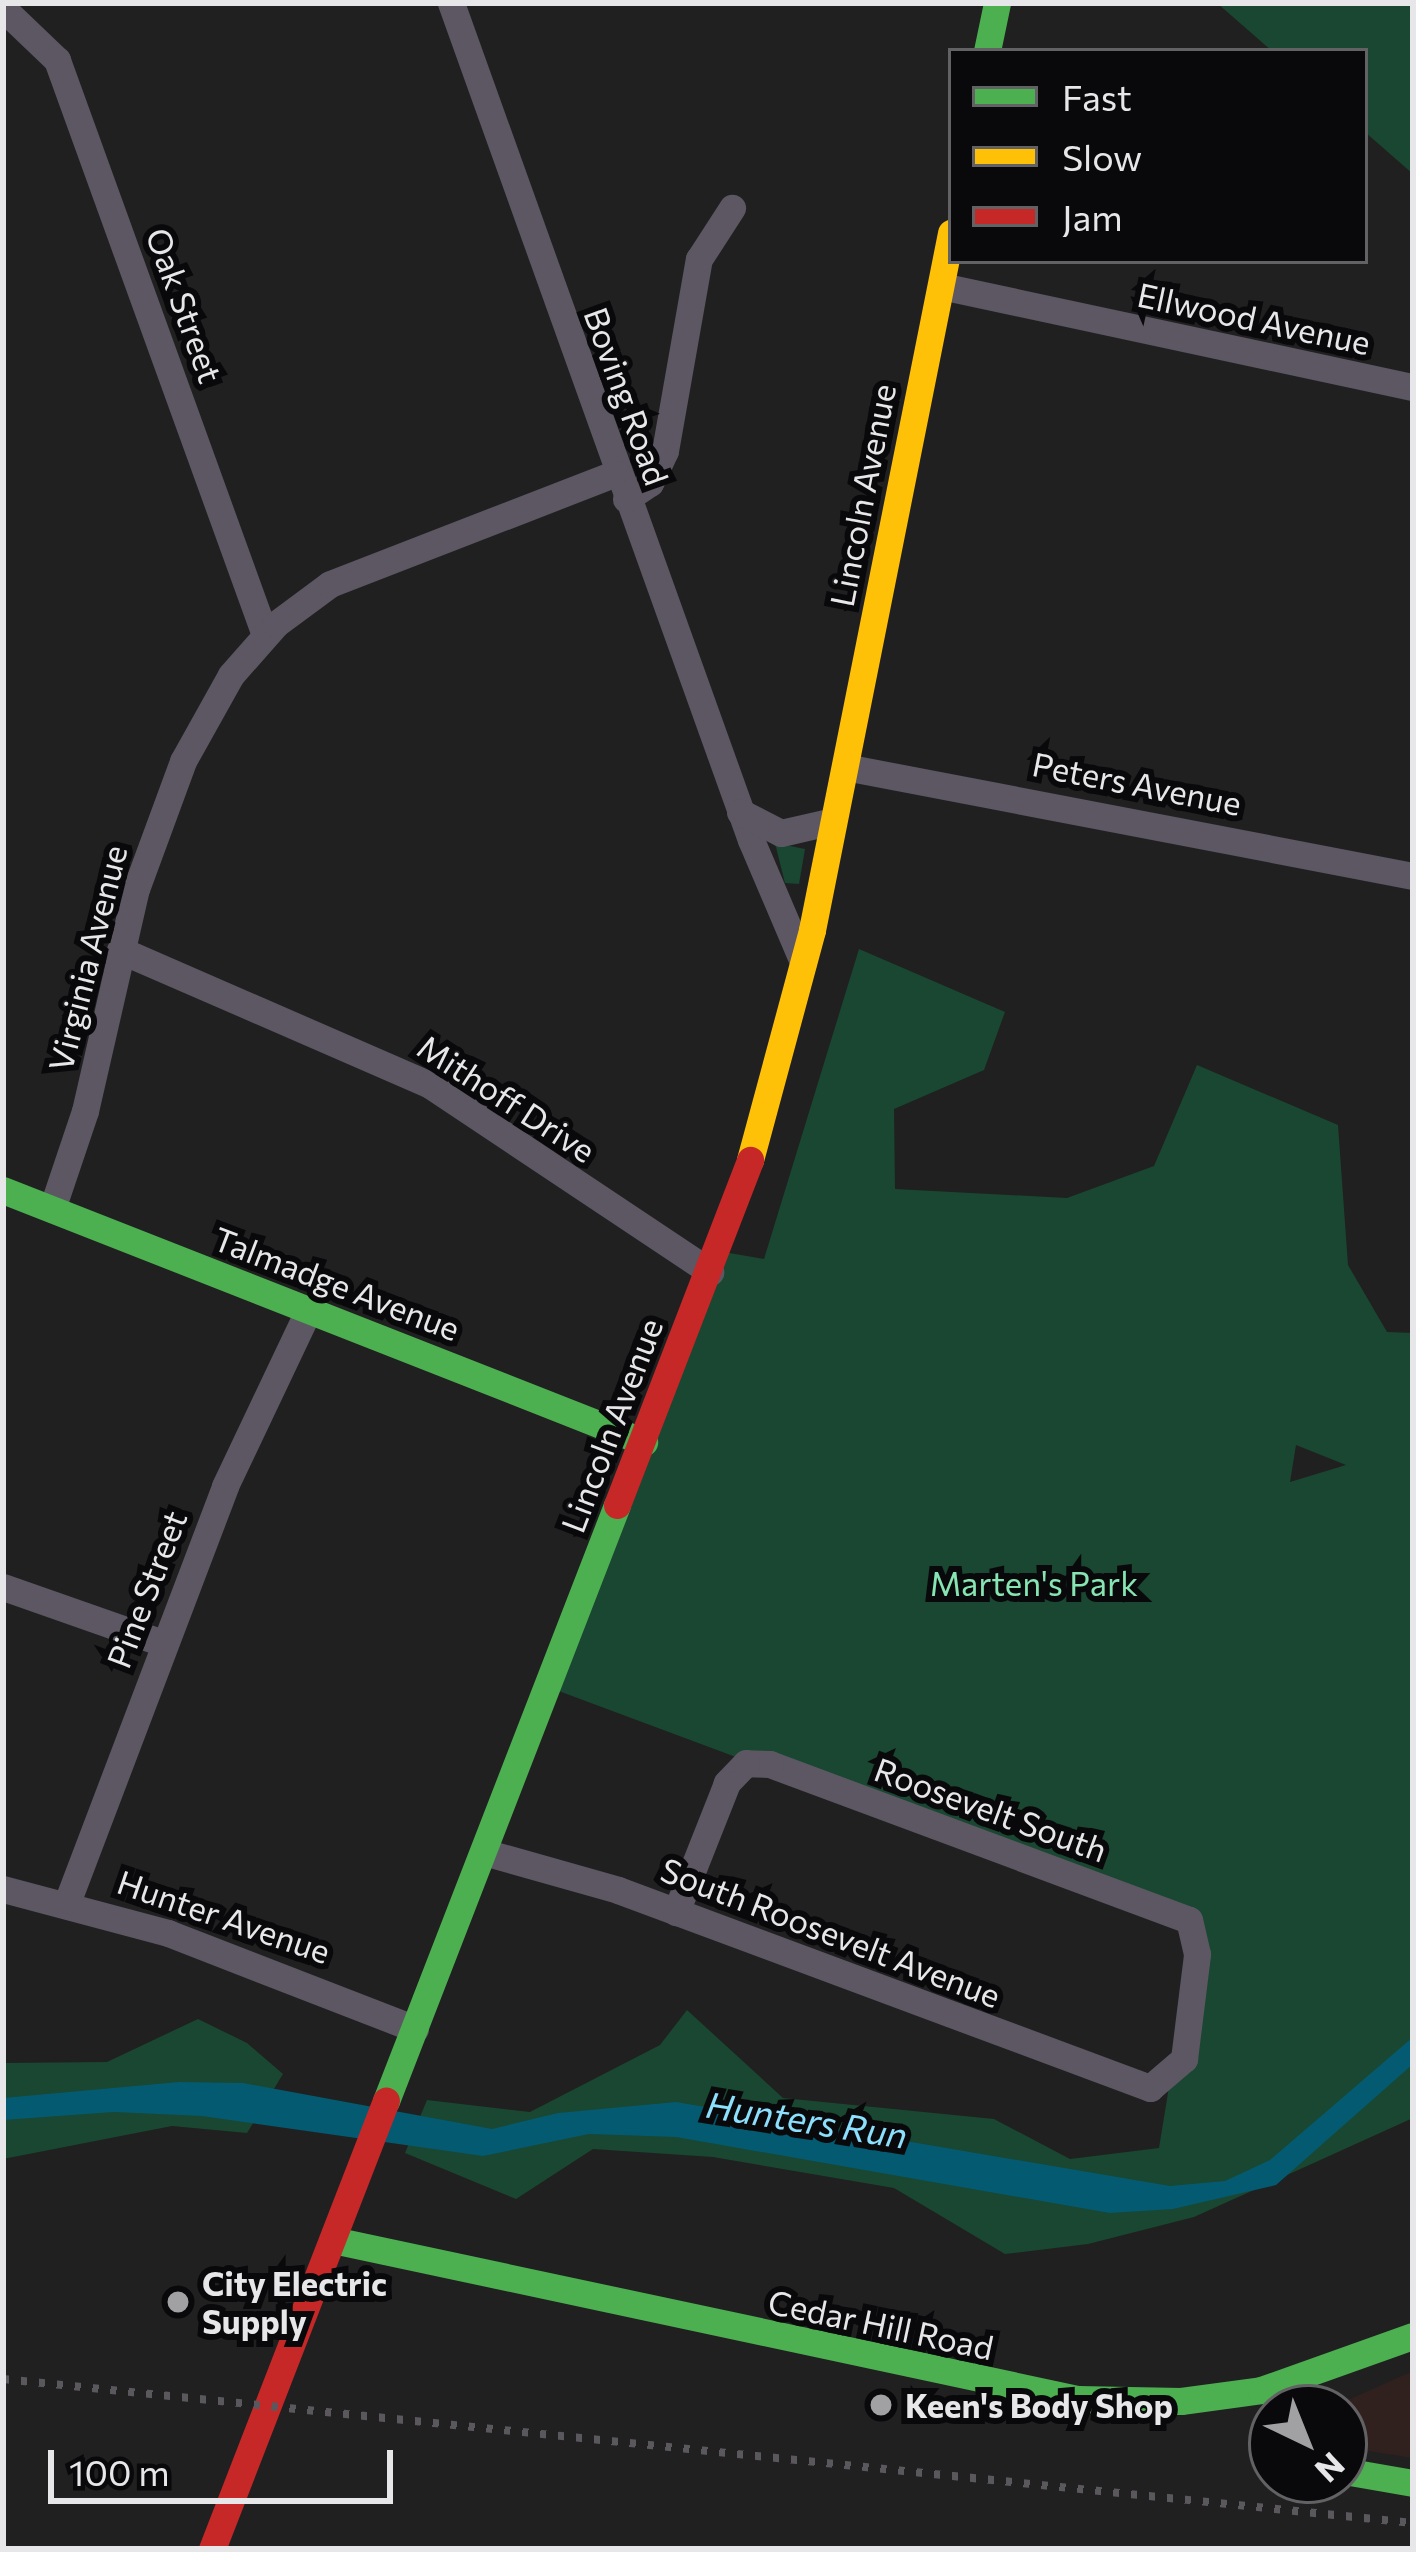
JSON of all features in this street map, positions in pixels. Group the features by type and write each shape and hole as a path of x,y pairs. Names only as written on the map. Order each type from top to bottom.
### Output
{"main road":[{"path":"988,48 997,3"},
{"name":"Lincoln Avenue","path":"212,2549 710,1272 774,1085 804,965 948,248"},
{"name":"Talmadge Avenue","path":"3,1190 644,1442"},
{"name":"Cedar Hill Road","path":"333,2240 1078,2398 1248,2398"},
{"name":"Cedar Hill Road","path":"1311,2384 1413,2336"},
{"path":"1368,2475 1413,2483"}],"street":[{"name":"Boving Road","path":"451,3 740,812 804,965"},
{"name":"Oak Street","path":"11,15 57,60 265,635"},
{"path":"621,486 650,483 665,451 699,259 732,208"},
{"name":"Ellwood Avenue","path":"941,286 1413,387"},
{"name":"Virginia Avenue","path":"52,1209 86,1111 120,950 183,761 213,703 265,635 331,584 621,486"},
{"name":"Peters Avenue","path":"845,767 1105,811 1413,877"},
{"path":"740,812 781,833 833,821"},
{"name":"Mithoff Drive","path":"120,950 430,1085 710,1272"},
{"name":"Pine Street","path":"68,1900 225,1486 308,1311"},
{"path":"3,1587 163,1643"},
{"name":"Roosevelt South","path":"676,1912 727,1783 746,1763 759,1762 1177,1914 1198,1931 1191,2026 1178,2071 1150,2088"},
{"name":"South Roosevelt Avenue","path":"484,1852 676,1912 1150,2088"},
{"name":"Hunter Avenue","path":"3,1889 68,1900 415,2029"}],"shaded area":[{"path":"1413,2371 1413,2458 1368,2451 1368,2391"}],"green space":[{"path":"1217,3 1413,3 1413,174 1368,135 1368,48 1269,48"},
{"path":"775,843 805,849 799,884 785,883"},
{"name":"Marten's Park","path":"859,949 1005,1012 984,1070 894,1109 895,1189 1067,1198 1154,1166 1197,1065 1338,1125 1348,1265 1387,1332 1413,1333 1413,2118 1194,2217 1088,2244 1005,2254 894,2188 713,2157 593,2149 516,2199 405,2153 427,2100 530,2112 660,2045 687,2010 783,2098 994,2119 1070,2159 1159,2148 1195,1928 548,1687 718,1251 764,1259","holes":["1296,1445 1346,1465 1290,1482"]},
{"path":"198,2019 247,2043 283,2074 247,2133 172,2126 3,2159 3,2063 107,2062"}],"water":[{"path":"1413,2037 1413,2064 1276,2185 1173,2209 1110,2213 676,2137 589,2134 483,2156 202,2116 114,2112 3,2120 3,2098 179,2082 243,2083 492,2129 558,2113 676,2102 1170,2186 1225,2181 1270,2160"}],"railway":[{"path":"3,2379 1413,2523"}],"traffic: fast":[{"path":"988,48 997,3"},
{"path":"3,1190 644,1442"},
{"path":"386,2101 617,1505"},
{"path":"333,2240 1078,2399 1181,2401 1261,2390 1413,2336"},
{"path":"1368,2475 1413,2483"}],"traffic: slow":[{"path":"750,1160 812,930 948,248"}],"traffic: jam":[{"path":"617,1505 750,1160"},
{"path":"212,2549 386,2101"}],"place":[{"name":"City Electric Supply","path":"178,2302"},
{"name":"Keen's Body Shop","path":"881,2405"}],"water label":[{"name":"Hunters Run","path":"807,2119"}]}
